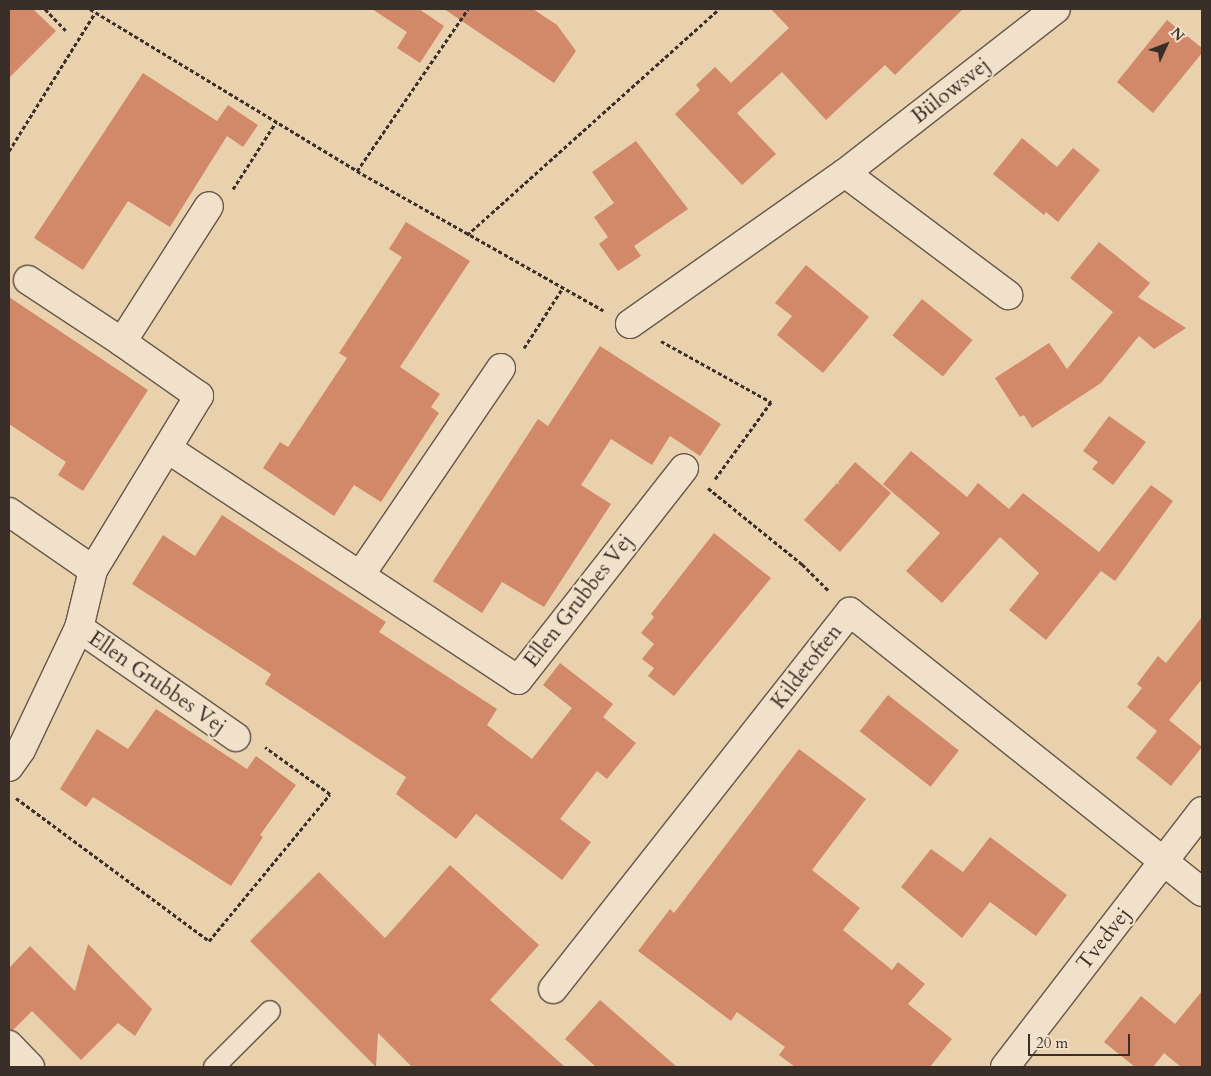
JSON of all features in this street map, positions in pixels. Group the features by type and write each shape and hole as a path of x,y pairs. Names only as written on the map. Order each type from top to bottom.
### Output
{"street":[{"name":"Bülowsvej","path":"630,324 845,173 1056,9"},
{"path":"845,173 1008,295"},
{"path":"122,342 209,206"},
{"name":"Ellen Grubbes Vej","path":"9,767 21,750 79,628 93,570 168,449 198,396 122,342 28,280"},
{"path":"361,574 501,368"},
{"name":"Ellen Grubbes Vej","path":"168,449 361,574 518,680 684,468"},
{"path":"9,512 93,570"},
{"name":"Kildetoften","path":"553,989 850,612 1202,892"},
{"name":"Ellen Grubbes Vej","path":"79,628 236,737"},
{"name":"Tvedvej","path":"1005,1067 1202,811"},
{"path":"9,1045 30,1067"}],"lane":[{"path":"214,1067 270,1011"}],"path":[{"path":"44,9 66,31"},
{"path":"90,9 466,235 562,290 630,324 771,402 708,488"},
{"path":"357,171 468,9"},
{"path":"466,235 720,9"},
{"path":"9,151 95,13"},
{"path":"209,206 228,196 276,122"},
{"path":"501,368 518,358 562,290"},
{"path":"684,468 802,564 850,612"},
{"path":"9,793 208,941 330,794 263,746 236,737"}],"building":[{"path":"9,9 33,9 56,31 9,78"},
{"path":"372,9 419,9 444,26 420,63 397,48 407,32"},
{"path":"444,9 533,9 557,25 576,51 554,83"},
{"path":"771,9 963,9 895,75 885,65 826,120 782,72 737,113 776,154 742,185 675,114 700,90 696,85 715,67 731,83 789,28"},
{"path":"1167,20 1202,48 1202,53 1153,113 1117,82"},
{"path":"143,73 217,121 228,105 258,125 243,147 227,136 170,227 128,201 83,270 34,238"},
{"path":"1022,138 1057,167 1073,148 1100,170 1058,222 1046,212 1044,215 993,174"},
{"path":"636,141 688,209 634,246 641,256 618,271 599,244 608,237 594,217 614,203 592,172"},
{"path":"406,222 470,261 400,367 440,394 431,407 439,413 381,502 354,485 334,516 263,468 280,442 288,447 347,358 339,353 402,257 389,249"},
{"path":"1099,242 1150,283 1138,297 1186,328 1154,349 1139,336 1101,383 1032,428 1024,415 1020,417 995,378 1049,343 1067,369 1113,312 1070,278"},
{"path":"806,265 869,317 823,373 777,335 792,316 775,303"},
{"path":"9,297 148,390 83,491 58,475 66,462 9,424"},
{"path":"922,299 973,340 943,376 892,336"},
{"path":"600,346 721,424 700,456 670,436 652,465 611,439 581,485 611,504 544,607 502,582 482,613 433,581 538,419 548,426"},
{"path":"1109,416 1146,442 1113,485 1092,469 1098,462 1083,451"},
{"path":"911,451 967,497 978,483 1009,509 1023,493 1099,552 1151,485 1173,501 1115,581 1101,571 1046,640 1009,610 1039,573 1000,537 942,603 906,571 940,533 883,484"},
{"path":"855,462 891,493 840,552 804,520 837,483 840,485 838,482"},
{"path":"222,515 386,622 379,632 497,709 487,725 532,759 572,708 543,685 560,663 613,704 603,717 636,743 607,779 597,771 560,819 591,842 562,880 476,814 456,839 396,794 406,777 265,684 271,674 132,584 163,535 195,556"},
{"path":"714,533 771,578 674,696 648,676 654,668 642,659 654,644 641,633 654,617 651,614"},
{"path":"1202,617 1202,679 1169,720 1202,747 1171,786 1136,758 1157,731 1127,707 1142,688 1137,684 1158,656 1166,663"},
{"path":"888,695 959,750 931,787 860,731"},
{"path":"156,709 247,769 256,756 296,785 260,835 263,837 231,886 93,797 86,807 60,789 97,729 128,749"},
{"path":"799,749 866,799 812,870 860,908 843,930 892,970 898,962 925,984 908,1004 952,1039 930,1067 795,1067 779,1055 785,1047 737,1012 731,1021 638,951 670,909 674,913"},
{"path":"990,837 1067,895 1036,936 990,902 962,938 901,887 931,849 963,872"},
{"path":"450,865 539,945 490,1000 565,1067 412,1067 378,1033 376,1067 250,941 319,872 385,938"},
{"path":"88,944 152,1009 135,1036 118,1023 81,1060 32,1011 13,1030 9,1030 9,968 30,946 75,991"},
{"path":"1202,991 1202,1067 1181,1067 1164,1053 1153,1067 1135,1067 1104,1042 1141,996 1175,1024"},
{"path":"600,1000 677,1067 596,1067 565,1039"}]}
